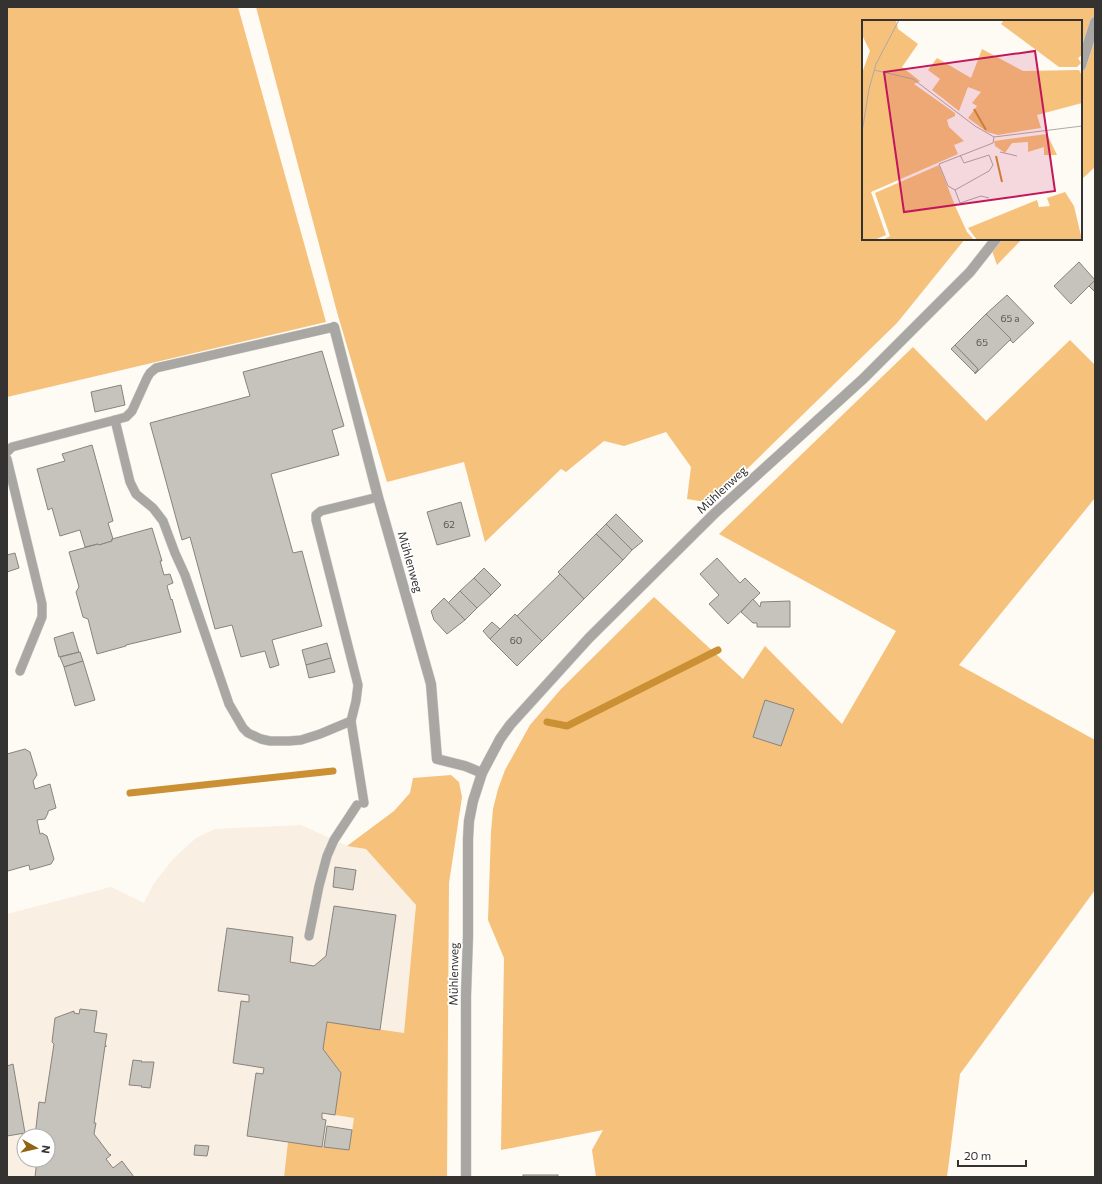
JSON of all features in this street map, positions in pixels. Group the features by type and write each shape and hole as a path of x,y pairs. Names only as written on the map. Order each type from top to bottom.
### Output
{"street":[{"path":"1082,63 1095,22"},
{"name":"Mühlenweg","path":"466,1177 466,995 469,821 473,801 482,773 500,739 510,725 588,638 715,513 863,379 970,272 995,240"},
{"name":"Mühlenweg","path":"334,327 378,497 431,684 437,759 465,766 482,773"}],"lane":[{"path":"7,452 12,447 126,417 132,411 146,378 156,368 334,327"},
{"path":"115,420 130,482 136,494 153,508 163,521 185,575 229,704 243,728 261,739 270,741 289,741 301,740 320,734 351,721"},
{"path":"7,459 43,610 42,617 20,672"},
{"path":"309,936 319,886 327,856 334,840 360,804 351,721 358,685 316,515 321,511 378,497"}],"shaded area":[{"path":"7,7 238,7 326,322 7,397"},
{"path":"256,7 1095,7 1095,167 1082,179 1082,20 862,20 862,240 964,240 897,323 712,503 687,499 691,467 666,432 624,446 604,441 566,472 561,469 485,542 464,462 387,482 337,312"},
{"path":"988,240 1021,240 997,265"},
{"path":"1070,340 1095,365 1095,498 959,665 1095,740 1095,890 960,1074 947,1177 596,1177 592,1150 603,1130 501,1150 504,958 488,920 491,832 493,809 498,789 505,770 530,725 561,689 654,597 743,679 765,646 842,724 896,631 719,534 913,347 986,421"},
{"path":"451,775 459,782 462,797 449,883 447,1177 284,1177 288,1142 349,1150 354,1118 335,1115 341,1073 323,1049 327,1022 404,1033 416,905 366,849 347,846 394,811 410,793 413,778"},
{"path":"301,825 347,846 366,849 416,905 404,1034 327,1023 323,1049 341,1073 335,1115 354,1118 349,1150 289,1142 284,1177 7,1177 7,914 111,887 144,903 154,883 174,858 196,838 215,829"}],"building":[{"path":"1079,262 1095,280 1071,304 1054,286"},
{"path":"1095,280 1095,292 1089,286"},
{"path":"1007,295 1034,323 1013,343 1010,340 1011,339 986,314"},
{"path":"986,314 1011,339 975,374 978,369 955,345"},
{"path":"955,345 978,369 975,373 951,349"},
{"path":"322,351 344,426 332,430 339,455 271,474 293,553 302,551 322,626 272,640 279,665 270,668 265,651 241,657 232,625 215,629 190,537 182,540 150,423 250,396 243,372"},
{"path":"121,385 125,405 95,412 91,392"},
{"path":"92,445 113,521 108,523 113,539 112,541 99,545 85,547 80,530 60,536 52,508 48,510 37,469 65,461 62,454"},
{"path":"461,502 470,536 437,545 427,512"},
{"path":"616,514 643,541 632,550 606,524"},
{"path":"606,524 632,550 623,560 596,534"},
{"path":"152,528 162,561 160,561 164,575 170,574 173,583 167,586 181,632 126,645 97,654 88,619 83,617 76,592 79,587 69,552 98,544 99,545 112,541 112,539"},
{"path":"596,534 623,560 584,599 558,572"},
{"path":"15,553 19,568 7,572 7,555"},
{"path":"717,558 740,583 745,578 760,593 728,624 709,604 719,595 700,574"},
{"path":"484,568 501,585 491,595 474,578"},
{"path":"560,574 584,599 542,641 517,616"},
{"path":"474,578 491,595 477,608 460,591"},
{"path":"460,591 477,608 465,620 448,603"},
{"path":"444,598 465,620 447,634 434,620 431,611"},
{"path":"753,599 760,607 761,602 790,601 790,627 757,627 757,623 753,623 741,612"},
{"path":"515,614 542,641 517,666 490,639"},
{"path":"492,622 500,629 490,639 483,631"},
{"path":"73,632 79,652 59,657 54,638"},
{"path":"327,643 331,658 306,665 302,650"},
{"path":"80,652 83,661 64,667 60,657"},
{"path":"331,658 335,672 309,678 306,665"},
{"path":"83,661 95,700 75,706 64,667"},
{"path":"765,700 794,709 781,746 753,737"},
{"path":"25,749 30,752 37,775 33,781 35,789 50,784 56,808 48,811 45,819 37,820 40,834 42,833 47,836 54,859 51,864 30,870 29,865 8,871 7,754"},
{"path":"335,867 356,870 353,890 333,887"},
{"path":"334,906 396,915 380,1030 327,1022 323,1049 341,1073 335,1115 322,1113 322,1119 326,1120 322,1147 247,1136 256,1073 263,1074 264,1068 233,1063 241,1001 249,1002 249,995 218,991 227,928 293,937 290,962 314,966 326,956"},
{"path":"80,1009 97,1011 94,1032 107,1034 94,1123 96,1123 94,1134 111,1155 106,1159 113,1168 122,1161 134,1177 35,1177 36,1168 56,1168 56,1128 36,1128 39,1102 45,1103 54,1044 52,1042 55,1018 74,1011 74,1013 79,1014"},
{"path":"133,1060 142,1061 141,1062 154,1062 150,1088 129,1085"},
{"path":"13,1064 24,1128 16,1128 16,1134 7,1136 7,1066"},
{"path":"327,1126 352,1130 349,1150 324,1147"},
{"path":"195,1145 209,1146 207,1156 194,1155"},
{"path":"523,1175 558,1175 558,1177 523,1177"}],"waterway":[{"path":"547,722 567,726 718,650"},
{"path":"130,793 333,771"}]}
